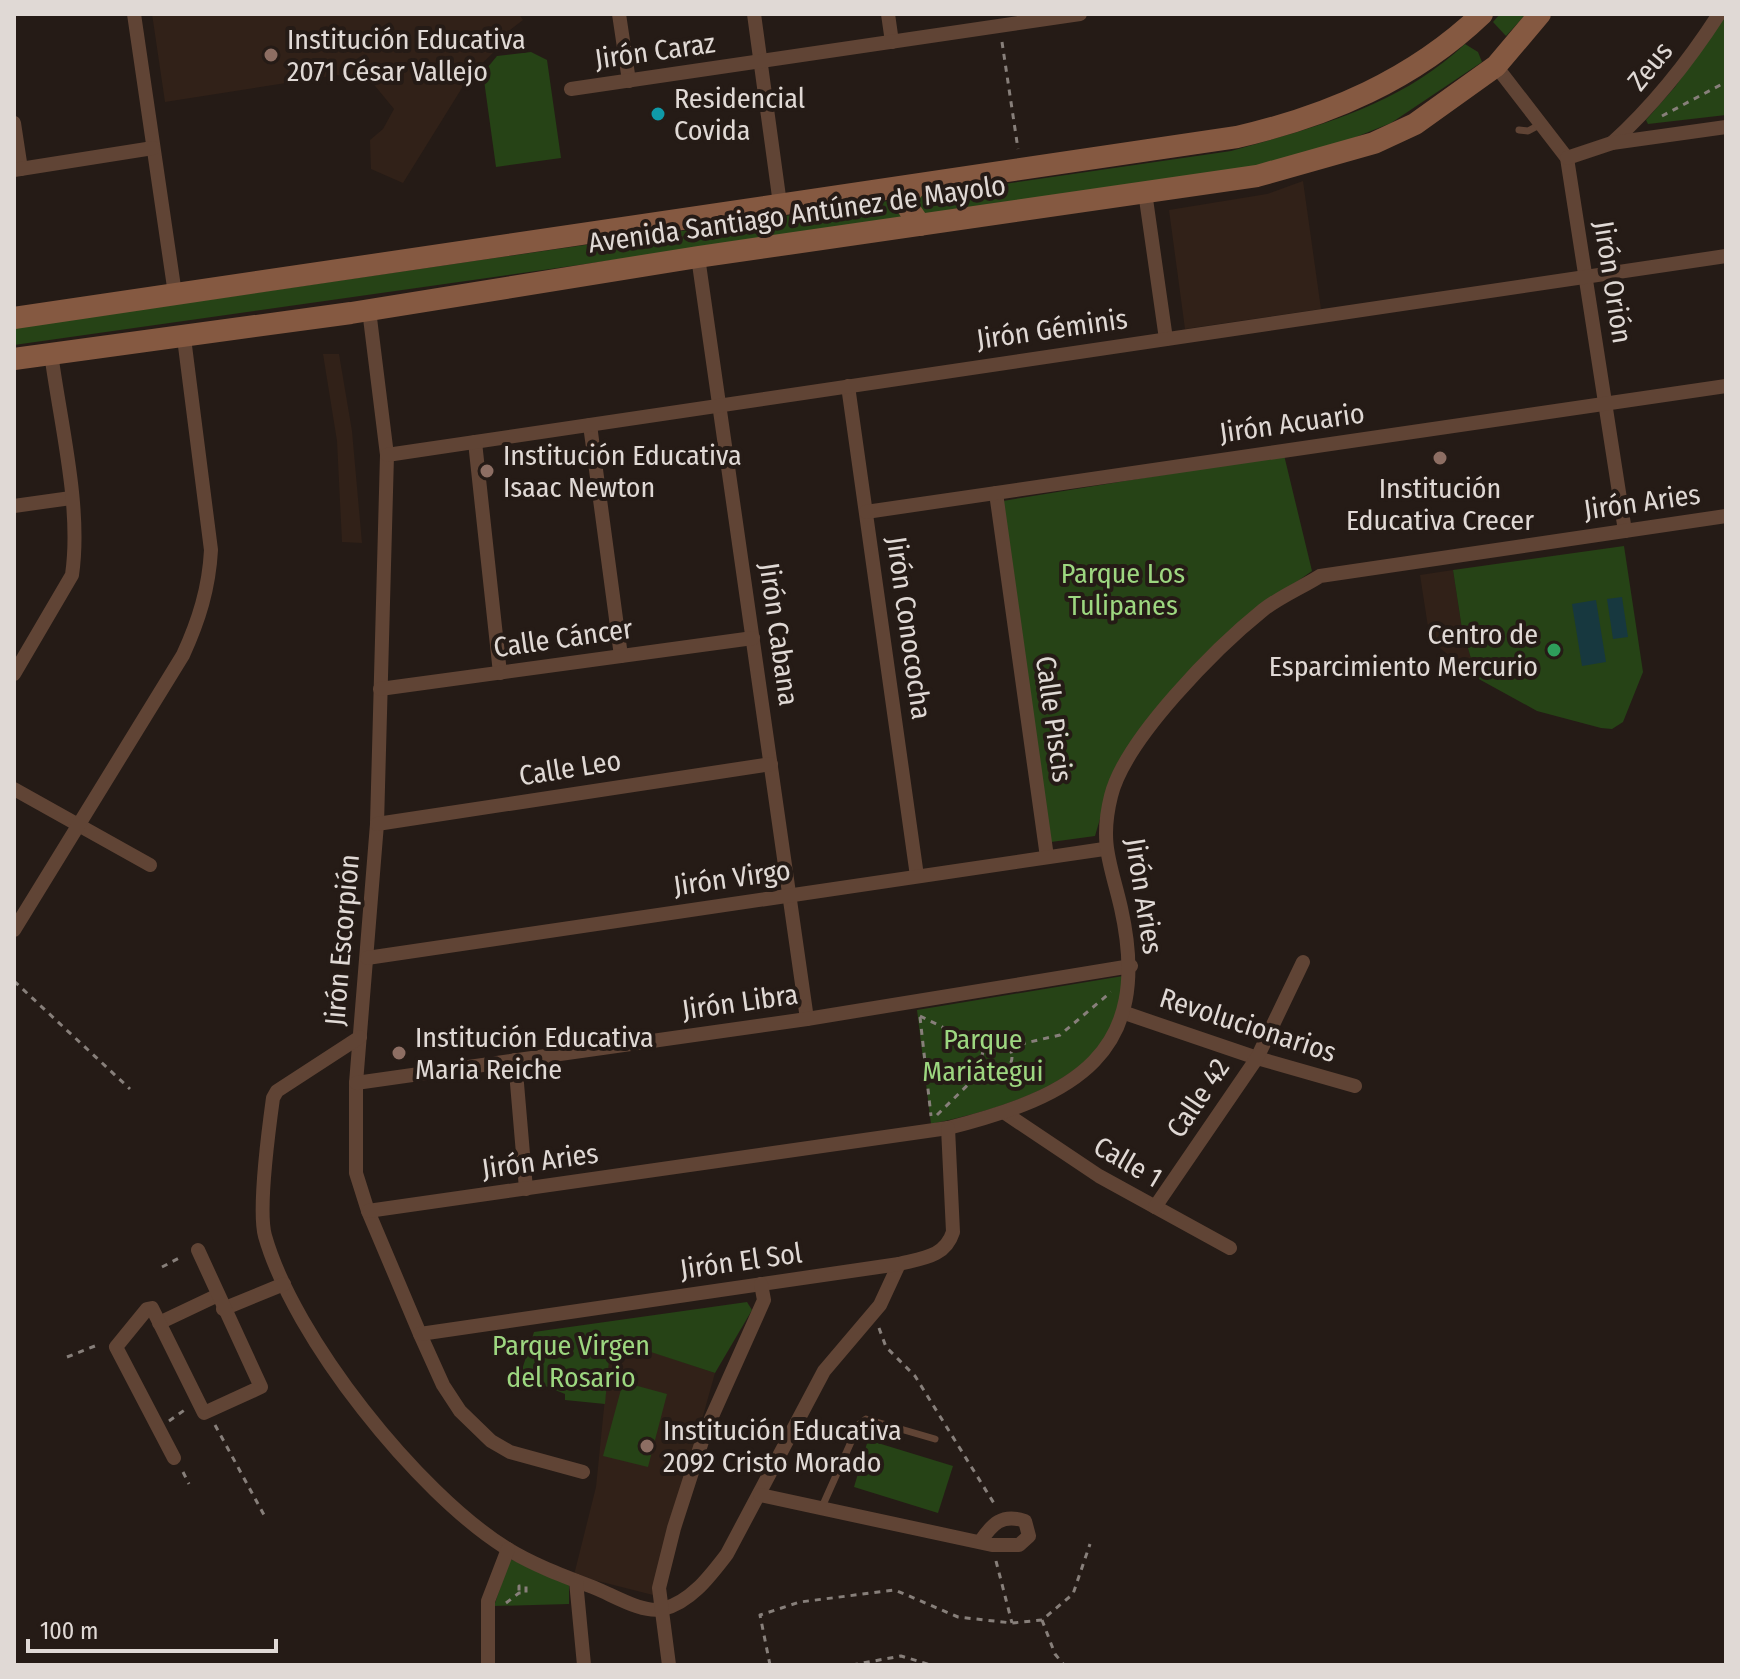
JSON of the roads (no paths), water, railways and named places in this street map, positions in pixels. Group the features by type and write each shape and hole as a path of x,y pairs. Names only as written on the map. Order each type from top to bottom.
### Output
{"main road":[{"name":"Avenida Santiago Antúnez de Mayolo","path":"14,318 1208,142 1319,115 1367,94 1415,67 1482,14"},
{"name":"Avenida Santiago Antúnez de Mayolo","path":"14,359 184,338 698,257 1257,176 1374,143 1415,124 1496,66 1540,14"},
{"path":"916,186 908,195 907,206 920,225"},
{"path":"892,189 903,207 897,228"}],"street":[{"path":"134,14 175,294"},
{"path":"619,14 629,81"},
{"path":"754,14 780,204"},
{"path":"888,14 892,42"},
{"name":"Jirón Caraz","path":"571,89 1000,26 1026,18 1080,14"},
{"name":"Zeus","path":"1612,143 1649,109 1688,61 1719,14"},
{"name":"Jirón Orión","path":"1496,66 1567,158 1625,531"},
{"path":"14,123 17,169 153,148"},
{"path":"1567,158 1612,143 1726,127"},
{"path":"1145,192 1166,339"},
{"name":"Jirón Géminis","path":"387,455 1726,256"},
{"name":"Jirón Cabana","path":"698,257 722,405 807,1019"},
{"name":"Jirón Escorpión","path":"369,310 387,455 377,824 356,1083 356,1173 368,1211 451,1398 491,1441 533,1460 583,1472"},
{"path":"14,930 183,655 203,609 210,579 209,520 184,338"},
{"path":"14,674 72,575 75,544 71,498 51,353"},
{"name":"Jirón Conococha","path":"848,386 917,876"},
{"name":"Jirón Acuario","path":"866,512 1726,386"},
{"path":"590,425 621,656"},
{"path":"475,442 500,673"},
{"name":"Calle Piscis","path":"996,493 1047,857"},
{"path":"14,506 71,498"},
{"name":"Jirón Aries","path":"368,1211 948,1128 1038,1101 1095,1061 1112,1040 1125,1013 1131,966 1121,909 1104,849 1111,794 1134,749 1188,681 1262,611 1285,594 1320,576 1726,516"},
{"name":"Calle Cáncer","path":"380,689 753,638"},
{"path":"14,647 32,644"},
{"name":"Calle Leo","path":"377,824 771,764"},
{"path":"14,789 150,865"},
{"name":"Jirón Virgo","path":"367,958 1104,849"},
{"name":"Calle 42","path":"1155,1207 1257,1058 1303,962"},
{"name":"Jirón Libra","path":"356,1083 807,1019 1131,966"},
{"name":"Revolucionarios","path":"1125,1013 1257,1058 1355,1086"},
{"path":"360,1037 277,1091 273,1098 264,1227 284,1284 324,1355 400,1452 448,1504 508,1549 576,1581 647,1608 662,1609 677,1603 709,1577 727,1554 760,1495 824,1371 873,1314 899,1264"},
{"path":"515,1060 526,1189"},
{"name":"Calle 1","path":"1005,1113 1087,1169 1230,1248"},
{"name":"Jirón El Sol","path":"420,1334 899,1264 934,1256 952,1237 948,1128"},
{"path":"174,1458 116,1347 152,1308 201,1407 261,1387 198,1250"},
{"path":"159,1323 284,1284"},
{"path":"669,1665 659,1588 674,1528 705,1432 764,1300 761,1284"},
{"path":"760,1495 986,1544"},
{"path":"488,1665 488,1601 508,1549"},
{"path":"576,1581 584,1665"}],"lane":[{"path":"1519,130 1528,131 1543,123"},
{"path":"821,1509 859,1424 866,1419 935,1439"}],"water":[{"path":"1622,597 1628,637 1613,639 1607,599"},
{"path":"1596,600 1606,662 1582,666 1572,604"}],"place":[{"name":"Institución Educativa 2071 César Vallejo","path":"271,55"},
{"name":"Residencial Covida","path":"658,114"},
{"name":"Institución Educativa Crecer","path":"1440,458"},
{"name":"Institución Educativa Isaac Newton","path":"487,471"},
{"name":"Centro de Esparcimiento Mercurio","path":"1554,650"},
{"name":"Institución Educativa Maria Reiche","path":"399,1053"},
{"name":"Institución Educativa 2092 Cristo Morado","path":"647,1446"}],"park label":[{"name":"Parque Los Tulipanes","path":"1123,589"},
{"name":"Parque Mariátegui","path":"983,1055"},
{"name":"Parque Virgen del Rosario","path":"571,1361"}]}
